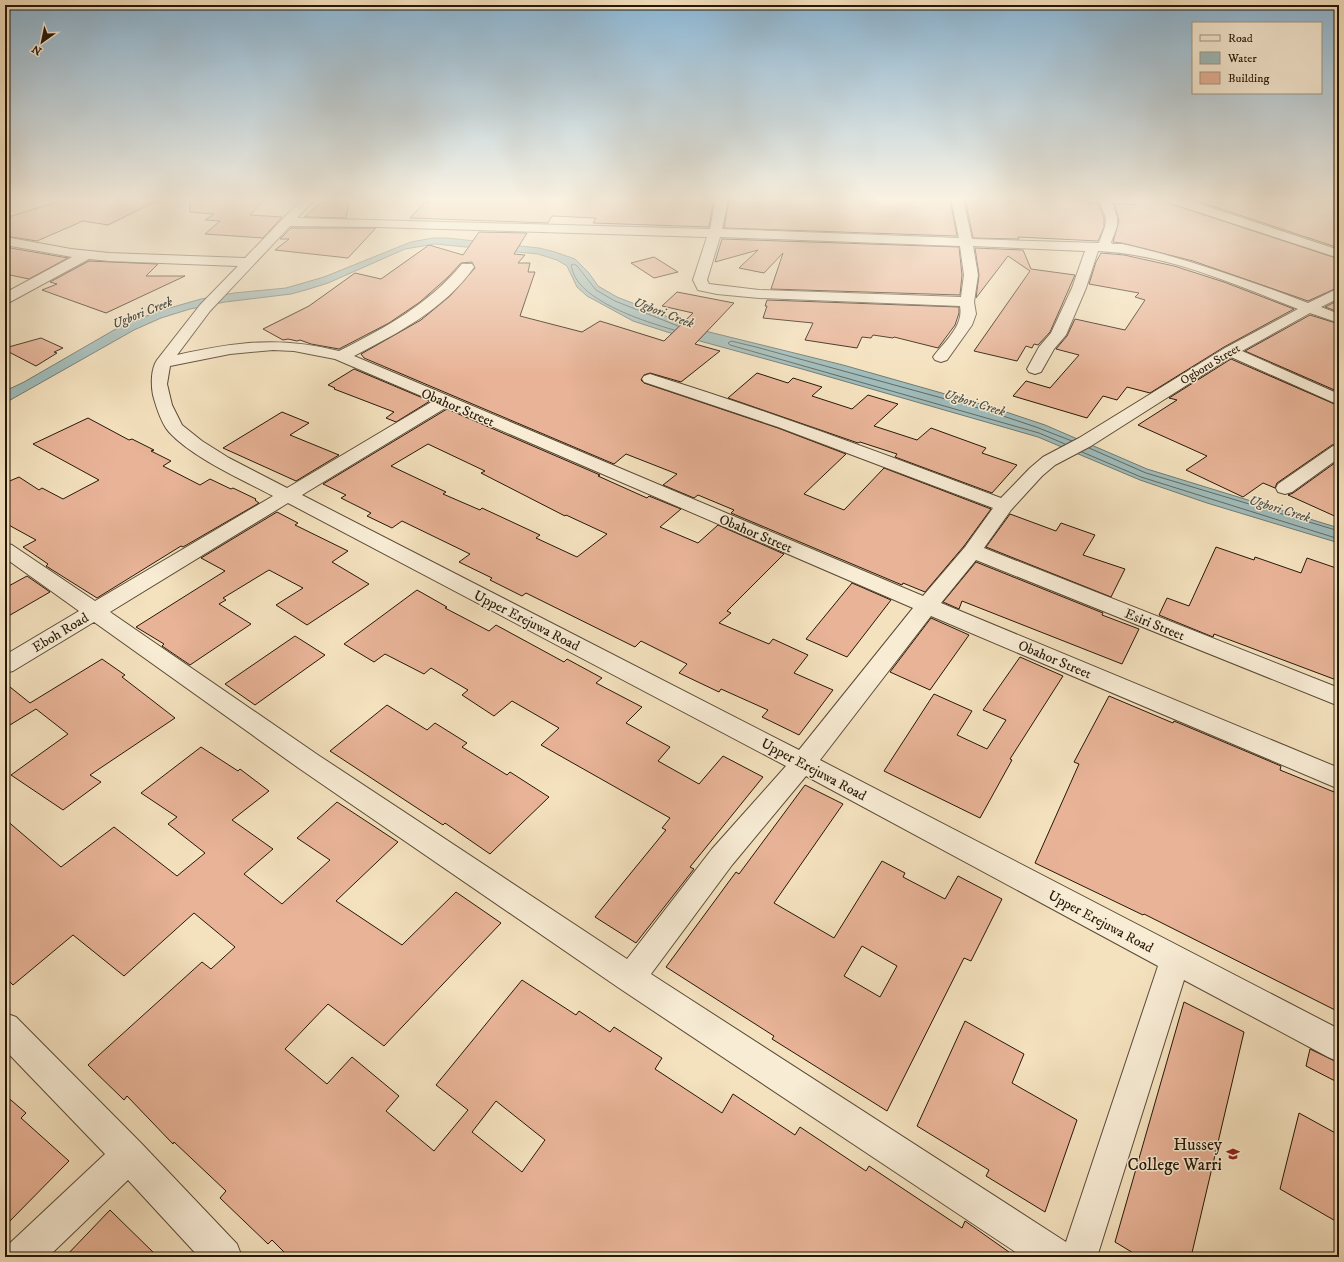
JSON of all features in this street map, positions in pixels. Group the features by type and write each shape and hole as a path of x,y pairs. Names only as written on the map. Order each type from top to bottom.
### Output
{"street":[{"path":"5,299 81,258"},
{"path":"132,258 248,262"},
{"path":"163,363 205,308 252,258"},
{"path":"707,258 700,280 703,287 717,290 759,294 967,302"},
{"path":"941,357 966,325 969,314 967,302 971,275 968,258"},
{"path":"1034,369 1047,347 1058,335 1094,258"},
{"path":"1165,258 1212,272 1339,319"},
{"path":"341,356 374,339 416,314 457,282 467,267"},
{"name":"Ogboru Street","path":"630,978 722,858 802,763 972,551 1004,506 1036,472 1048,461 1085,442 1230,351 1339,292"},
{"name":"Obahor Street","path":"163,363 250,346 274,345 296,346 320,350 341,356 927,606 1339,778"},
{"path":"1230,351 1339,400"},
{"name":"Upper Erejuwa Road","path":"163,363 159,384 164,406 175,428 196,445 223,462 802,763 1339,1046"},
{"path":"650,380 726,402 1004,506"},
{"name":"Eboh Road","path":"5,665 445,401"},
{"path":"1286,488 1339,450"},
{"path":"5,549 315,766 630,978 1055,1257"},
{"name":"Esiri Street","path":"972,551 1339,697"},
{"path":"1079,1257 1175,960"},
{"path":"5,1028 129,1155 224,1257"},
{"path":"22,1257 129,1155"}],"water":[{"path":"371,258 385,258 328,283 291,294 225,302 190,309 161,318 134,330 5,403 5,391 24,382 121,326 159,311 201,299 234,293 286,288 324,277"},
{"path":"550,258 575,259 589,273 598,286 617,297 701,330 843,365 991,407 1045,425 1147,469 1339,528 1339,543 1207,503 1140,480 1038,437 667,332 633,321 587,296 577,287 567,266"}],"building":[{"path":"5,258 68,258 29,279 5,274"},
{"path":"411,258 522,258 518,263 530,263 528,272 535,272 520,316 582,332 600,321 664,341 693,313 662,306 677,292 734,303 695,344 720,351 681,382 650,373 644,375 641,380 644,383 778,428 846,454 804,494 844,510 884,468 991,509 964,546 925,592 903,583 902,585 731,513 734,510 698,495 694,498 663,485 677,474 626,454 614,464 364,358 361,354 421,320 450,296 475,268 472,262 461,263 420,302 389,323 339,349 311,344 300,340 283,340 263,329 309,306 355,273 381,279"},
{"path":"655,258 678,272 654,278 631,263"},
{"path":"716,258 730,258 715,262"},
{"path":"750,258 778,258 764,273 739,268"},
{"path":"781,258 960,258 962,275 960,295 771,289"},
{"path":"976,258 1007,258 976,298 979,275"},
{"path":"1011,258 1026,258 1031,269 1075,275 1050,332 1038,345 1034,344 1032,348 1026,346 1017,361 974,351 1030,271"},
{"path":"1098,258 1137,258 1174,266 1224,282 1294,309 1224,347 1150,393 1127,387 1117,400 1103,396 1087,418 1013,396 1026,381 1050,388 1079,355 1056,349 1067,336 1075,319 1125,330 1145,300 1135,297 1139,293 1089,284"},
{"path":"1181,258 1336,258 1339,259 1339,287 1308,301"},
{"path":"89,261 158,264 146,276 185,276 106,313 42,290 57,284 50,282"},
{"path":"767,300 959,307 959,313 955,325 938,348 894,337 873,335 871,338 862,337 857,348 805,340 813,323 763,318 767,306 765,306"},
{"path":"1339,300 1339,312 1325,307"},
{"path":"1310,315 1339,324 1339,392 1245,351"},
{"path":"41,338 63,348 54,352 57,353 36,366 5,350 5,348"},
{"path":"1231,359 1339,406 1339,444 1332,445 1277,483 1275,488 1263,483 1243,497 1186,470 1207,456 1138,425 1177,400 1169,398"},
{"path":"354,369 430,401 396,422 386,418 394,412 334,389 335,388 328,385"},
{"path":"757,373 788,383 793,378 822,387 812,396 852,409 868,395 898,404 874,426 917,440 931,428 986,448 982,453 1017,465 992,493 895,457 897,454 860,442 858,443 728,398"},
{"path":"447,409 600,475 598,476 647,498 649,496 681,509 660,527 698,543 718,525 784,554 727,611 731,613 719,623 769,644 773,639 808,655 794,673 833,690 799,735 762,717 768,710 721,689 719,692 679,673 687,664 641,641 635,647 526,593 522,596 490,580 492,578 459,562 470,554 402,521 392,528 367,516 371,513 341,498 346,495 323,484","holes":["428,444 485,471 481,473 565,516 566,515 607,534 577,557 536,538 540,535 482,508 480,510 443,494 446,492 391,466"]},
{"path":"282,412 309,423 290,435 339,455 296,481 223,448"},
{"path":"88,418 129,440 132,439 154,450 151,451 171,461 163,466 200,485 210,479 256,499 255,500 259,503 183,547 181,546 97,598 46,566 48,564 23,547 36,540 5,523 5,483 19,477 39,490 42,488 63,499 99,480 33,444"},
{"path":"1339,460 1339,518 1288,495 1293,493"},
{"path":"277,512 298,523 295,525 348,551 332,562 369,584 307,625 276,605 303,588 269,570 223,598 226,600 219,604 251,624 190,665 162,646 164,644 136,627 225,571 201,558"},
{"path":"1010,514 1056,531 1061,523 1095,535 1083,555 1125,569 1111,597 986,547"},
{"path":"1216,547 1254,560 1255,557 1301,573 1307,558 1339,569 1339,681 1214,634 1213,637 1159,615 1167,598 1189,606"},
{"path":"976,562 1139,629 1122,664 962,601 959,609 943,602"},
{"path":"27,576 50,592 5,618 5,588"},
{"path":"852,583 891,600 847,657 806,639"},
{"path":"417,590 447,607 445,608 489,631 496,625 564,662 567,659 602,678 596,683 642,707 626,723 670,747 658,761 699,784 723,756 763,777 690,867 694,869 636,943 595,917 666,830 662,828 670,818 541,745 559,728 512,701 494,716 462,695 468,690 431,668 424,674 385,654 374,662 344,644"},
{"path":"931,618 969,635 930,690 890,672"},
{"path":"295,636 325,655 255,705 225,684"},
{"path":"1020,657 1063,676 1010,759 1012,760 980,818 884,771 934,694 972,711 957,735 987,749 1006,720 983,710"},
{"path":"102,659 125,675 122,677 175,718 90,775 101,782 63,810 11,775 68,734 36,709 5,728 5,683 30,703"},
{"path":"1109,696 1173,723 1174,721 1281,766 1280,770 1339,794 1339,1012 1144,914 1143,915 1035,863 1079,764 1074,762"},
{"path":"387,705 427,730 435,723 467,743 462,747 507,775 510,772 549,797 490,854 445,823 443,825 330,751"},
{"path":"201,747 238,771 240,769 269,791 232,820 273,849 244,874 282,904 330,860 297,838 337,802 398,842 336,901 402,945 456,892 501,923 384,1046 328,1004 285,1049 327,1084 352,1057 399,1096 386,1111 434,1151 468,1110 436,1085 522,980 576,1015 579,1011 610,1032 614,1027 662,1058 655,1069 722,1113 733,1094 795,1135 800,1127 866,1171 869,1166 962,1228 965,1221 1016,1257 289,1257 272,1240 268,1244 220,1198 226,1191 174,1142 173,1144 127,1096 124,1100 88,1065 202,962 211,969 235,947 194,913 124,976 73,935 13,985 5,977 5,819 61,867 114,827 177,876 205,853 168,824 177,817 141,793","holes":["496,1101 545,1140 522,1172 472,1132"]},
{"path":"805,785 843,804 774,903 834,938 882,861 905,873 903,877 945,899 958,876 1002,899 971,961 964,958 887,1111 772,1039 774,1036 666,967 736,872 739,874","holes":["862,946 897,966 880,997 844,976"]},
{"path":"1184,1002 1244,1032 1191,1257 1140,1257 1115,1242"},
{"path":"965,1021 1024,1054 1012,1083 1077,1120 1045,1212 986,1176 989,1170 917,1126"},
{"path":"1310,1049 1339,1063 1339,1083 1306,1066"},
{"path":"5,1095 26,1113 21,1118 69,1161 5,1226"},
{"path":"1299,1113 1339,1135 1339,1223 1280,1189"},
{"path":"110,1210 158,1257 65,1257"}],"place":[{"name":"Hussey College Warri","path":"1233,1154"}],"water label":[{"name":"Ugbori Creek","path":"142,312"},
{"name":"Ugbori Creek","path":"664,312"},
{"name":"Ugbori Creek","path":"975,402"},
{"name":"Ugbori Creek","path":"1280,508"}]}
